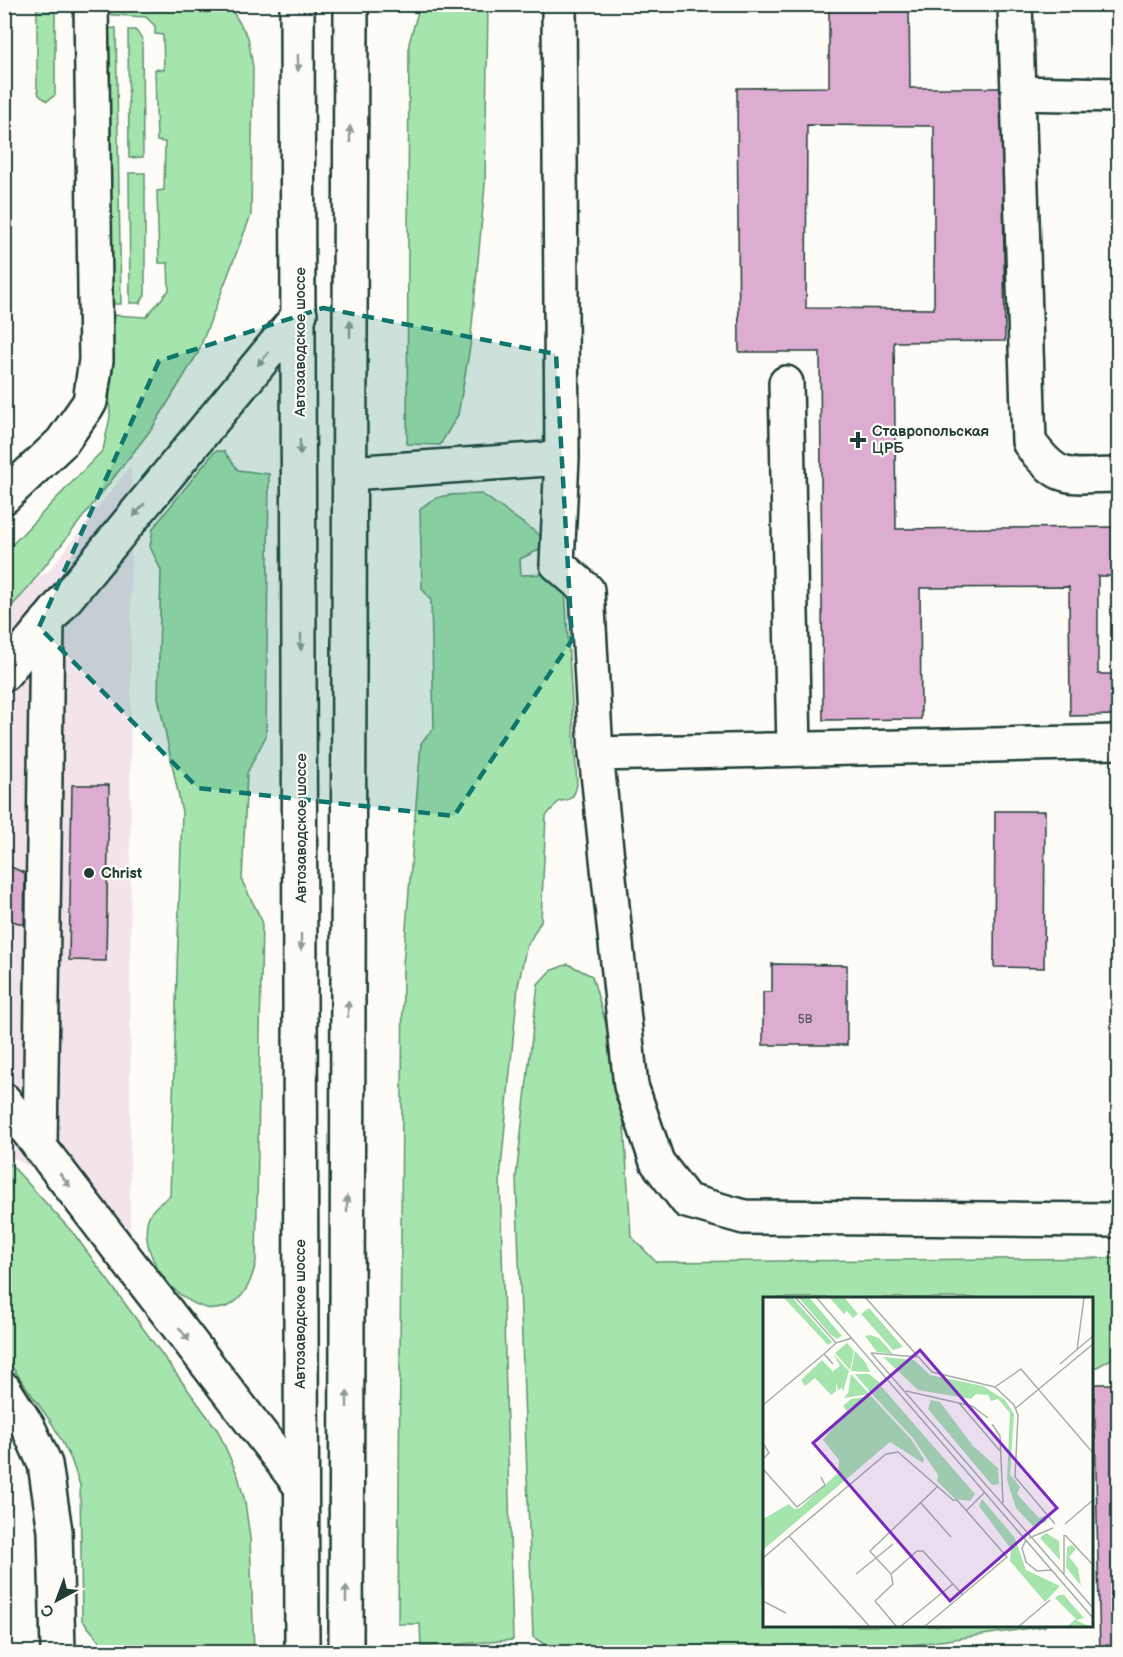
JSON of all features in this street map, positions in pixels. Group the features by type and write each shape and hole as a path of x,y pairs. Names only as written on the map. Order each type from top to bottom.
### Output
{"main road":[{"path":"4,497 62,442 90,402 96,360 91,4"},
{"name":"Автозаводское шоссе","path":"297,4 300,314 302,1653"},
{"path":"346,1653 351,4"},
{"path":"559,4 562,458 557,564 587,590 596,754 631,1086 657,1162 687,1201 744,1216 1119,1220"},
{"path":"1015,4 1029,442 1044,464 1062,475 1119,475"},
{"path":"1018,93 1119,95"},
{"path":"4,674 300,314"},
{"path":"786,383 794,749"},
{"path":"350,473 562,458"},
{"path":"40,1148 47,621"},
{"path":"596,754 1119,741"},
{"path":"4,1100 300,1485"},
{"path":"4,1389 28,1427 45,1464 56,1531 65,1646"}],"highlighted area":[{"path":"323,308 556,354 572,640 454,816 198,788 39,627 159,361"}],"shaded area":[{"path":"131,465 130,1289 45,1176 5,1153 5,596 48,572"}],"green space":[{"path":"37,5 55,5 55,95 47,101 39,95 37,88"},
{"path":"103,5 229,5 248,37 253,68 251,215 198,353 153,427 23,594 5,613 5,552 103,450 110,417 108,319 113,315 146,317 169,290 168,263 159,263 157,191 164,190 165,142 157,141 155,69 164,70 163,35 155,34 155,26 146,17 100,14"},
{"path":"420,5 488,5 485,185 470,347 458,415 440,445 407,444 409,43"},
{"path":"116,28 121,304 109,304 104,29"},
{"path":"128,30 135,30 142,38 143,157 129,158"},
{"path":"129,173 145,173 145,295 140,303 130,303"},
{"path":"215,451 224,451 238,470 269,474 266,736 247,773 242,881 262,921 256,1261 245,1290 229,1306 210,1308 191,1302 172,1287 157,1268 148,1246 148,1218 156,1207 170,1196 182,812 158,697 161,570 150,547 153,528"},
{"path":"456,494 482,494 545,539 545,547 520,559 521,575 549,574 565,590 577,785 571,798 559,801 546,816 541,921 526,948 518,986 500,1179 513,1640 421,1647 420,1624 398,1624 403,965 421,743 434,728 431,601 422,588 420,510 440,497"},
{"path":"568,964 592,976 621,1076 631,1236 656,1262 1118,1258 1118,1355 1093,1369 1093,1297 763,1297 763,1627 1039,1627 862,1652 557,1652 533,1637 516,1177 538,984 550,971"},
{"path":"4,1157 74,1234 218,1431 238,1476 245,1502 250,1538 254,1652 109,1652 82,1620 80,1485 71,1459 53,1425 5,1357"}],"building":[{"name":"Ставропольская ЦРБ","path":"829,4 909,4 910,88 1002,88 1005,341 894,342 896,529 1118,527 1118,576 1098,576 1098,674 1118,674 1118,715 1070,716 1069,587 920,588 921,719 823,720 820,352 739,352 737,88 829,87","holes":["807,125 934,126 934,309 806,308"]},
{"name":"Christ","path":"72,785 109,785 106,961 69,960"},
{"path":"995,811 1045,811 1044,968 994,967"},
{"path":"4,864 25,873 24,925 4,918"},
{"path":"772,964 847,965 847,1045 763,1045 763,992 772,992"},
{"path":"1094,1384 1118,1384 1118,1652 1100,1652"}],"place":[{"name":"Ставропольская ЦРБ","path":"858,440"},
{"name":"Christ","path":"89,873"}]}
